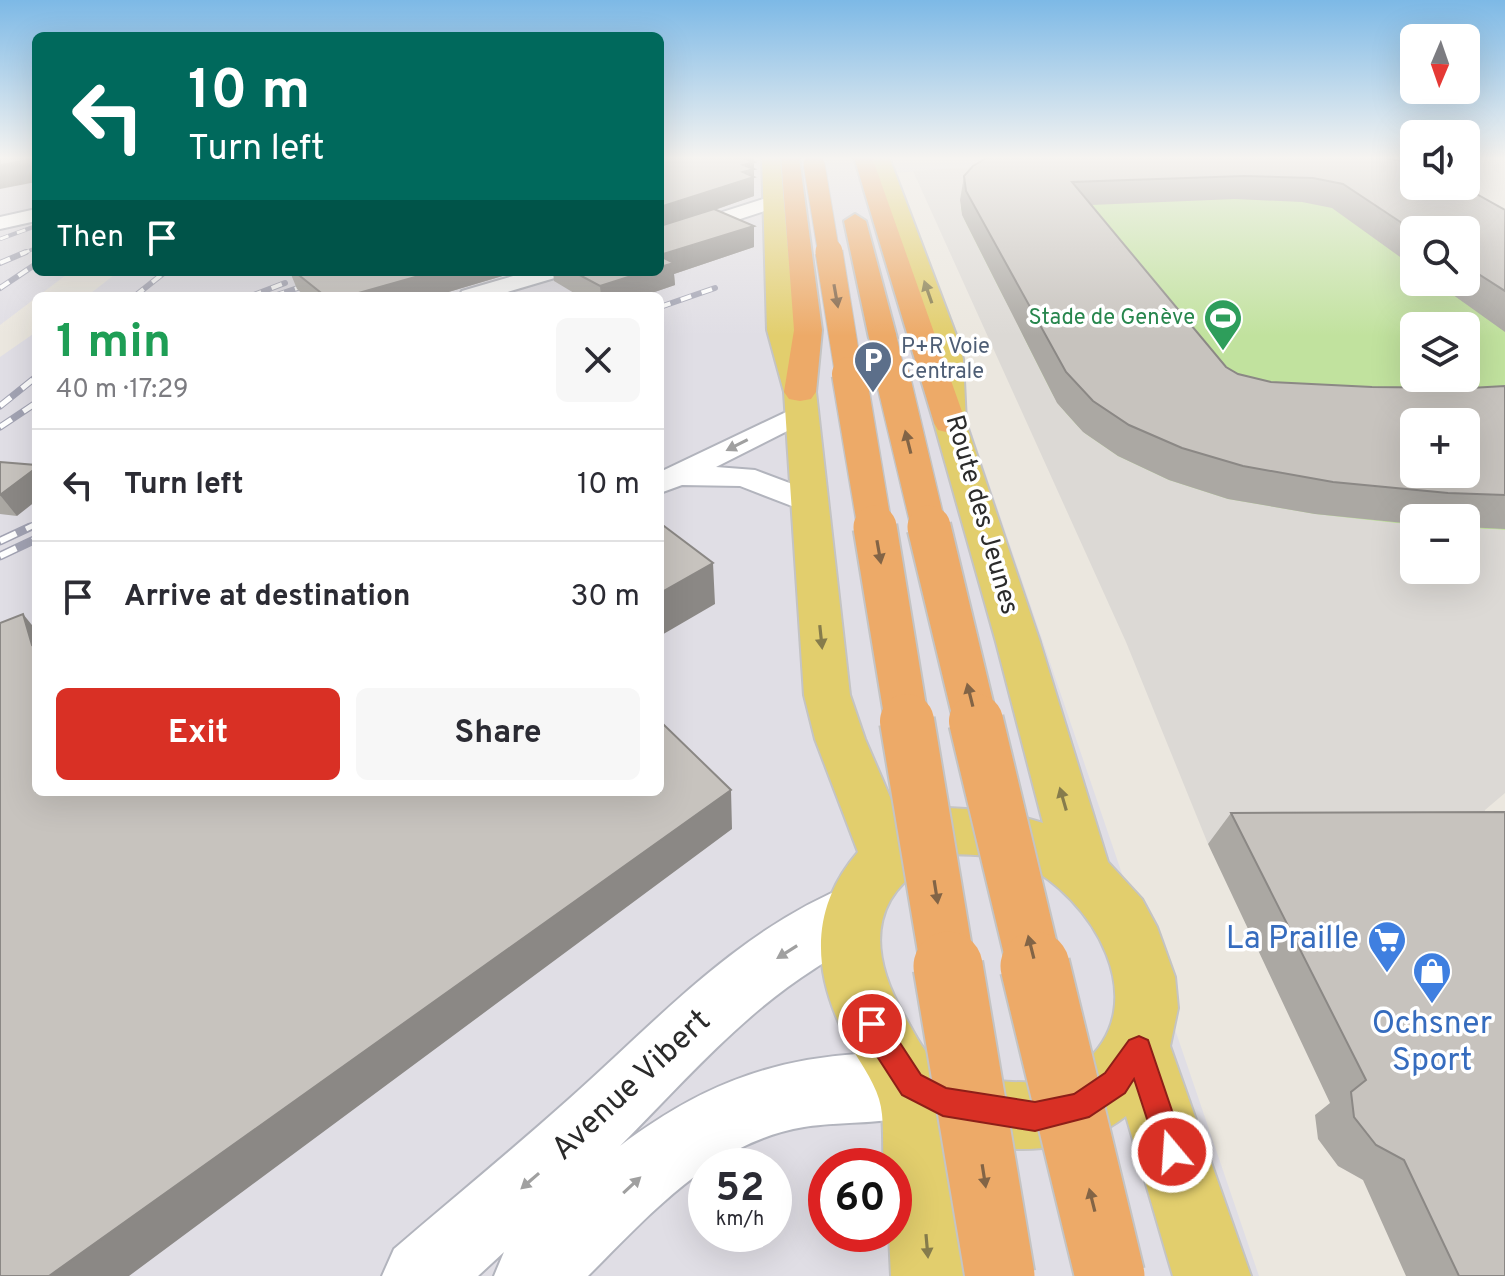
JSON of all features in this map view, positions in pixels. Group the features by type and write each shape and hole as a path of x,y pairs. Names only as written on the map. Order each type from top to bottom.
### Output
{"highway":[{"path":"800,402 808,330 802,217"},
{"path":"808,217 1000,1276"},
{"path":"875,217 1110,1276"},
{"path":"880,217 950,423"}],"main road":[{"path":"774,217 781,330 800,402 827,695 840,739 888,857"},
{"name":"Route des Jeunes","path":"950,423 1018,642 1084,874"},
{"path":"533,1276 654,1164 717,1123 771,1100 842,1090 912,1085 943,1102 1035,1117 1079,1107 1115,1083 1139,1050 1148,1007 1142,961 1123,920 1084,874 1052,852 1018,837 982,831 948,831 915,840 888,857 862,890 853,911 849,947 855,985 872,1024 912,1085 930,1276"},
{"name":"Avenue Vibert","path":"421,1276 574,1141 724,998 778,957 853,911"},
{"path":"1139,1050 1212,1276"}],"street":[{"path":"0,223 29,217"},
{"path":"664,238 731,217"},
{"path":"703,226 745,226 775,236"},
{"path":"483,292 537,276"},
{"path":"667,481 800,402"},
{"path":"667,481 694,474 744,477 808,501"}],"shaded area":[{"path":"0,217 32,217 32,276 65,276 44,292 32,292 32,301 0,325"},
{"path":"664,217 907,217 963,407 1259,1276 0,1276 0,357 32,335 32,796 664,796 664,292 92,292 113,276 664,276"},
{"path":"934,217 963,217 1057,403 1083,432 1118,456 1169,480 1228,499 1315,514 1400,523 1400,584 1480,584 1480,529 1505,530 1505,793 1485,810 1486,843 1208,844 1126,642"}],"green space":[{"name":"Stade de Genève","path":"964,217 1400,217 1400,296 1480,296 1480,234 1505,244 1505,530 1480,529 1480,504 1400,504 1400,524 1325,516 1228,500 1138,469 1099,445 1067,415 1037,366"}],"building":[{"path":"690,217 732,217 754,226 664,254 664,225"},
{"path":"980,217 1101,217 1226,367 1238,374 1271,382 1400,387 1400,392 1480,392 1480,387 1505,386 1505,495 1448,493 1333,482 1243,466 1182,448 1129,425 1093,401 1066,372"},
{"path":"1480,217 1505,217 1505,291 1480,275"},
{"path":"300,276 419,276 362,292 320,292"},
{"path":"581,276 631,276 600,286"},
{"path":"0,462 32,465 32,471 0,495"},
{"path":"664,526 713,563 664,591"},
{"path":"23,614 32,645 32,796 664,796 664,725 731,790 49,1276 0,1276 0,623"},
{"name":"La Praille","path":"1505,812 1505,1276 1459,1276 1404,1160 1376,1145 1354,1117 1351,1092 1366,1080 1231,813"}],"railway":[{"path":"0,239 32,227"},
{"path":"26,252 32,250"},
{"path":"0,263 26,252"},
{"path":"21,254 26,252"},
{"path":"0,288 32,267"},
{"path":"140,292 160,276"},
{"path":"286,292 333,276"},
{"path":"261,292 285,283"},
{"path":"664,306 715,288"},
{"path":"0,406 32,380"},
{"path":"0,427 32,406"},
{"path":"0,541 30,527"},
{"path":"26,529 30,527"},
{"path":"0,556 32,541"}],"place":[{"name":"Stade de Genève","path":"1223,352"},
{"name":"P+R Voie Centrale","path":"873,394"},
{"name":"La Praille","path":"1387,974"},
{"name":"Ochsner Sport","path":"1432,1005"}],"route":[{"path":"872,1024 912,1085 943,1102 1035,1117 1079,1107 1115,1083 1139,1050 1172,1152"}]}
